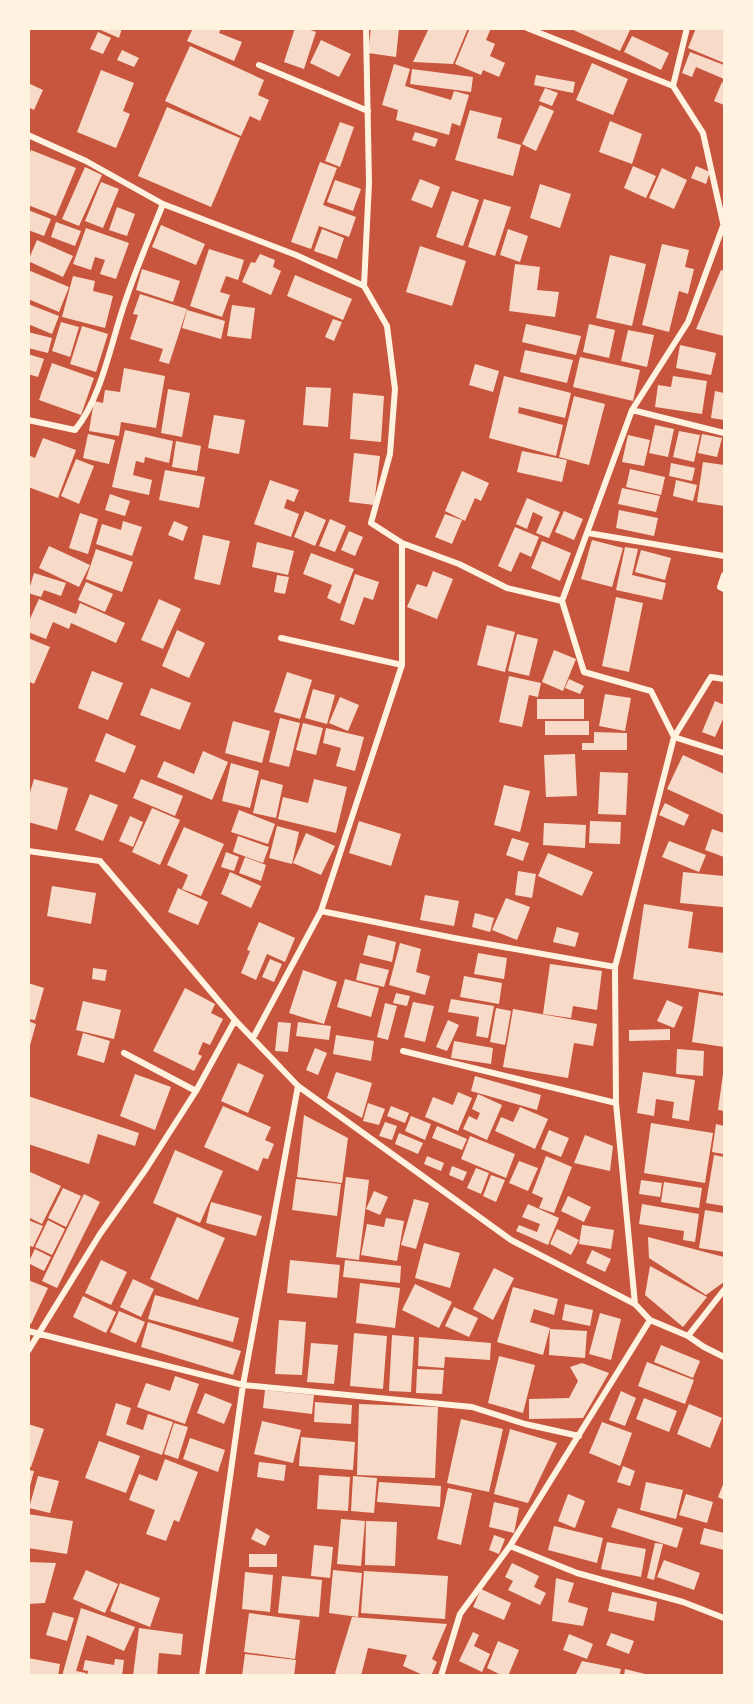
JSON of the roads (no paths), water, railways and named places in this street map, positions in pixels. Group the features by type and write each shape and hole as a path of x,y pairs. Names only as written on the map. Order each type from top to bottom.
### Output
{"street":[{"path":"366,28 369,183 364,286 387,326 395,389 390,453 371,524 402,543 459,564 507,588 562,602"},
{"path":"528,28 673,86 703,134 724,226 688,322 632,410 562,602 584,672 651,691 674,736 724,753"},
{"path":"673,86 687,28"},
{"path":"259,65 369,111"},
{"path":"28,135 86,161 163,204 296,255 364,286"},
{"path":"28,420 75,430 82,421 97,388 126,300 163,204"},
{"path":"632,410 724,433"},
{"path":"588,533 724,556"},
{"path":"253,1038 321,911 402,665 402,543"},
{"path":"724,575 720,587 724,589"},
{"path":"281,638 402,665"},
{"path":"635,1304 616,1103 615,966 674,736 711,677 724,679"},
{"path":"28,851 100,861 235,1020 298,1086 511,1240 635,1304 651,1320 688,1336 724,1358"},
{"path":"321,911 454,938 615,966"},
{"path":"28,1351 100,1234 196,1091 235,1020"},
{"path":"403,1051 616,1103"},
{"path":"124,1053 196,1091"},
{"path":"202,1676 243,1385 298,1086"},
{"path":"688,1336 724,1290"},
{"path":"441,1676 460,1614 510,1546 651,1320"},
{"path":"28,1331 243,1385 471,1407 525,1424 579,1436"},
{"path":"510,1546 577,1573 683,1602 724,1618"}]}
